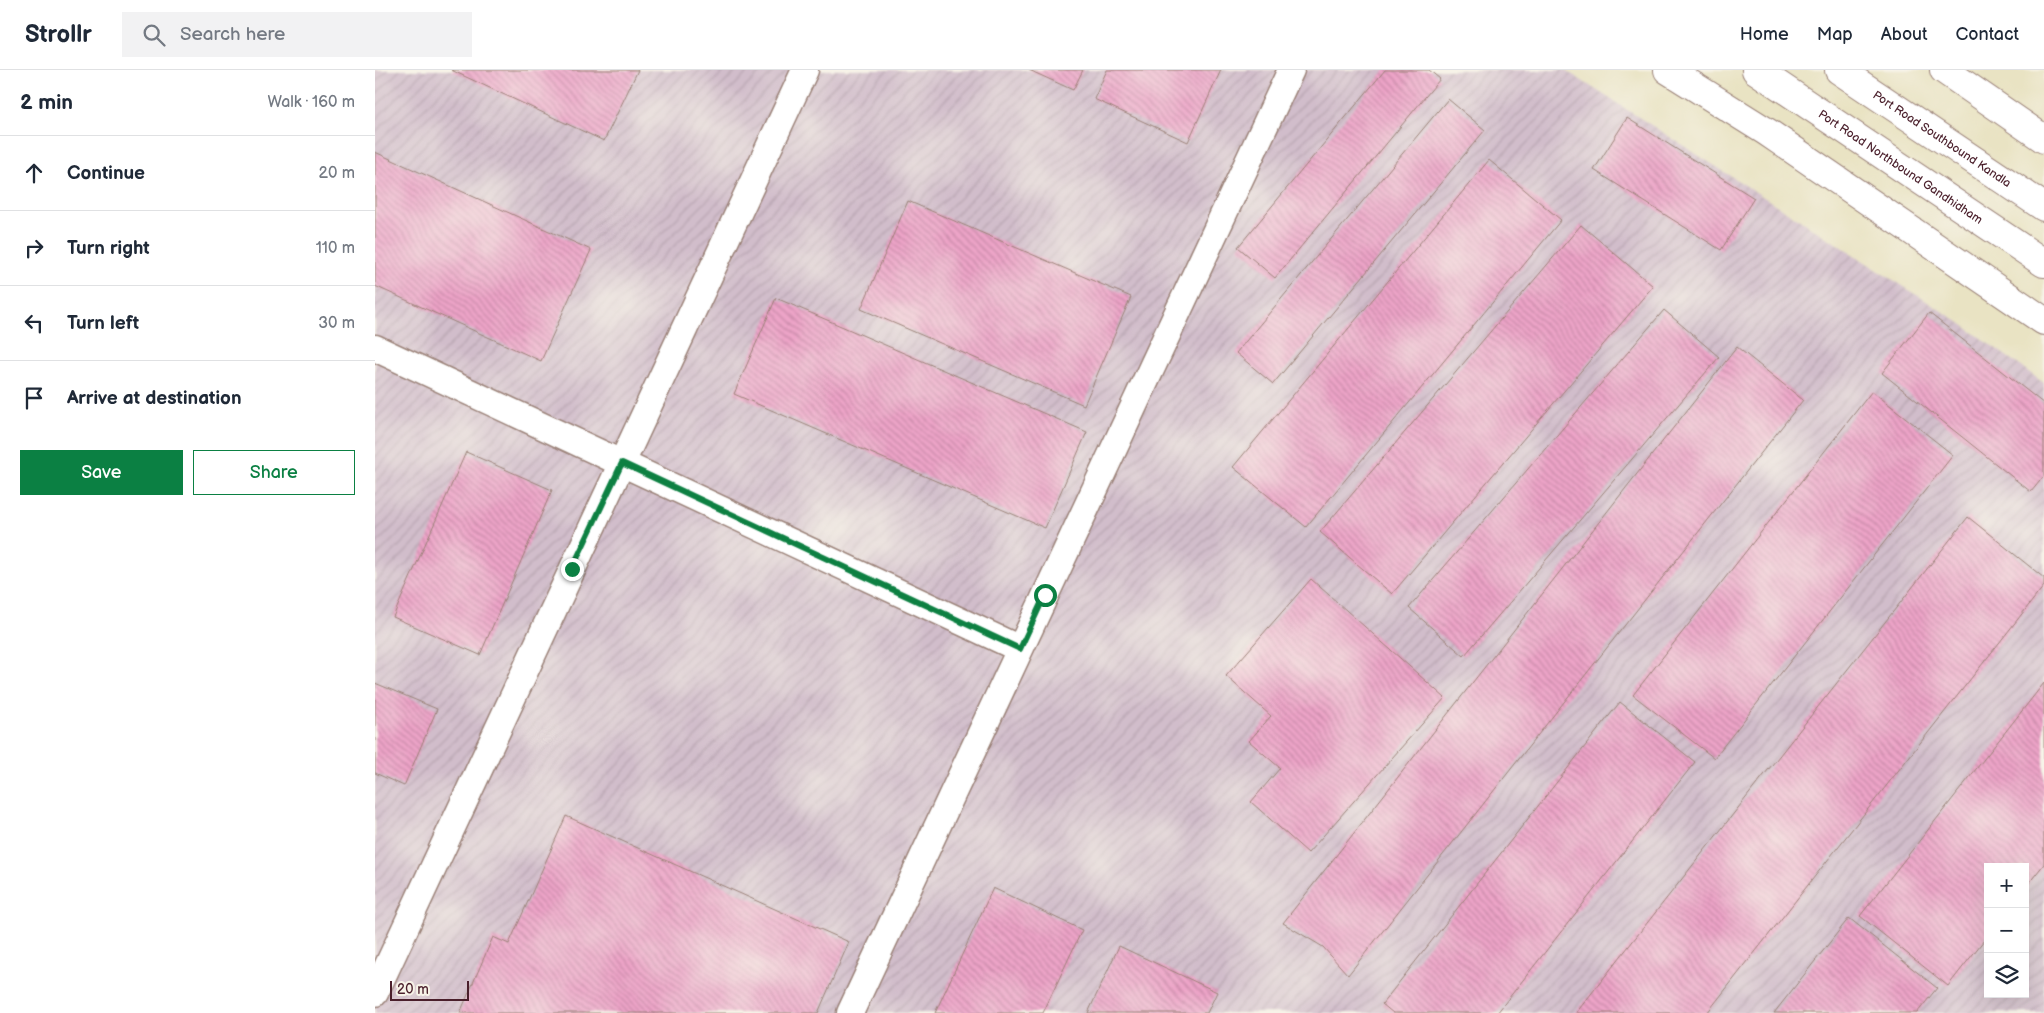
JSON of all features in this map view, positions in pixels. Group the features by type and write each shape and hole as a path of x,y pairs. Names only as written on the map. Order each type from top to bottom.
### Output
{"main road":[{"path":"1668,70 1767,132 2044,321"},
{"name":"Port Road Northbound Gandhidham","path":"1756,70 2044,263"},
{"name":"Port Road Southbound Kandla","path":"1839,70 2044,207"},
{"path":"1944,70 2044,139"}],"street":[{"path":"375,993 805,70"},
{"path":"850,1013 1291,70"},
{"path":"375,348 1020,649"}],"shaded area":[{"path":"375,70 1565,70 1956,320 2044,383 2044,1013 375,1013"}],"building":[{"path":"451,70 638,70 604,141"},
{"path":"1029,70 1083,70 1073,90"},
{"path":"1107,70 1221,70 1188,142 1094,99"},
{"path":"1385,70 1429,70 1440,79 1275,278 1238,247"},
{"path":"1448,99 1485,130 1273,384 1236,353"},
{"path":"1627,118 1754,198 1721,250 1594,170"},
{"path":"375,152 591,250 541,361 375,286"},
{"path":"1489,160 1561,220 1306,527 1233,467"},
{"path":"908,201 1131,297 1084,405 861,309"},
{"path":"1581,225 1653,286 1392,594 1320,532"},
{"path":"776,298 1087,432 1045,528 734,394"},
{"path":"1664,310 1719,357 1464,656 1409,608"},
{"path":"1929,313 2044,404 2044,476 2031,492 1882,373"},
{"path":"1737,347 1803,400 1348,975 1323,947 1283,923"},
{"path":"1872,391 1953,455 1714,758 1633,695"},
{"path":"466,452 552,490 480,655 393,617"},
{"path":"1968,517 2044,578 2044,586 1707,1013 1576,1013"},
{"path":"1311,579 1445,698 1308,853 1251,802 1280,768 1249,741 1271,716 1226,676"},
{"path":"375,683 437,709 404,786 375,773"},
{"path":"2044,683 2044,864 2029,883 2029,863 1984,863 1984,940 1948,986 1860,916"},
{"path":"1620,702 1695,762 1497,1013 1393,1013 1382,1004"},
{"path":"566,816 849,942 818,1013 460,1013 493,937 509,944"},
{"path":"993,888 1082,930 1043,1013 935,1013"},
{"path":"1849,918 1937,988 1917,1013 1774,1013"},
{"path":"1119,946 1217,992 1207,1013 1088,1013"}],"route":[{"path":"572,569 622,463 1020,649 1045,595"}]}
